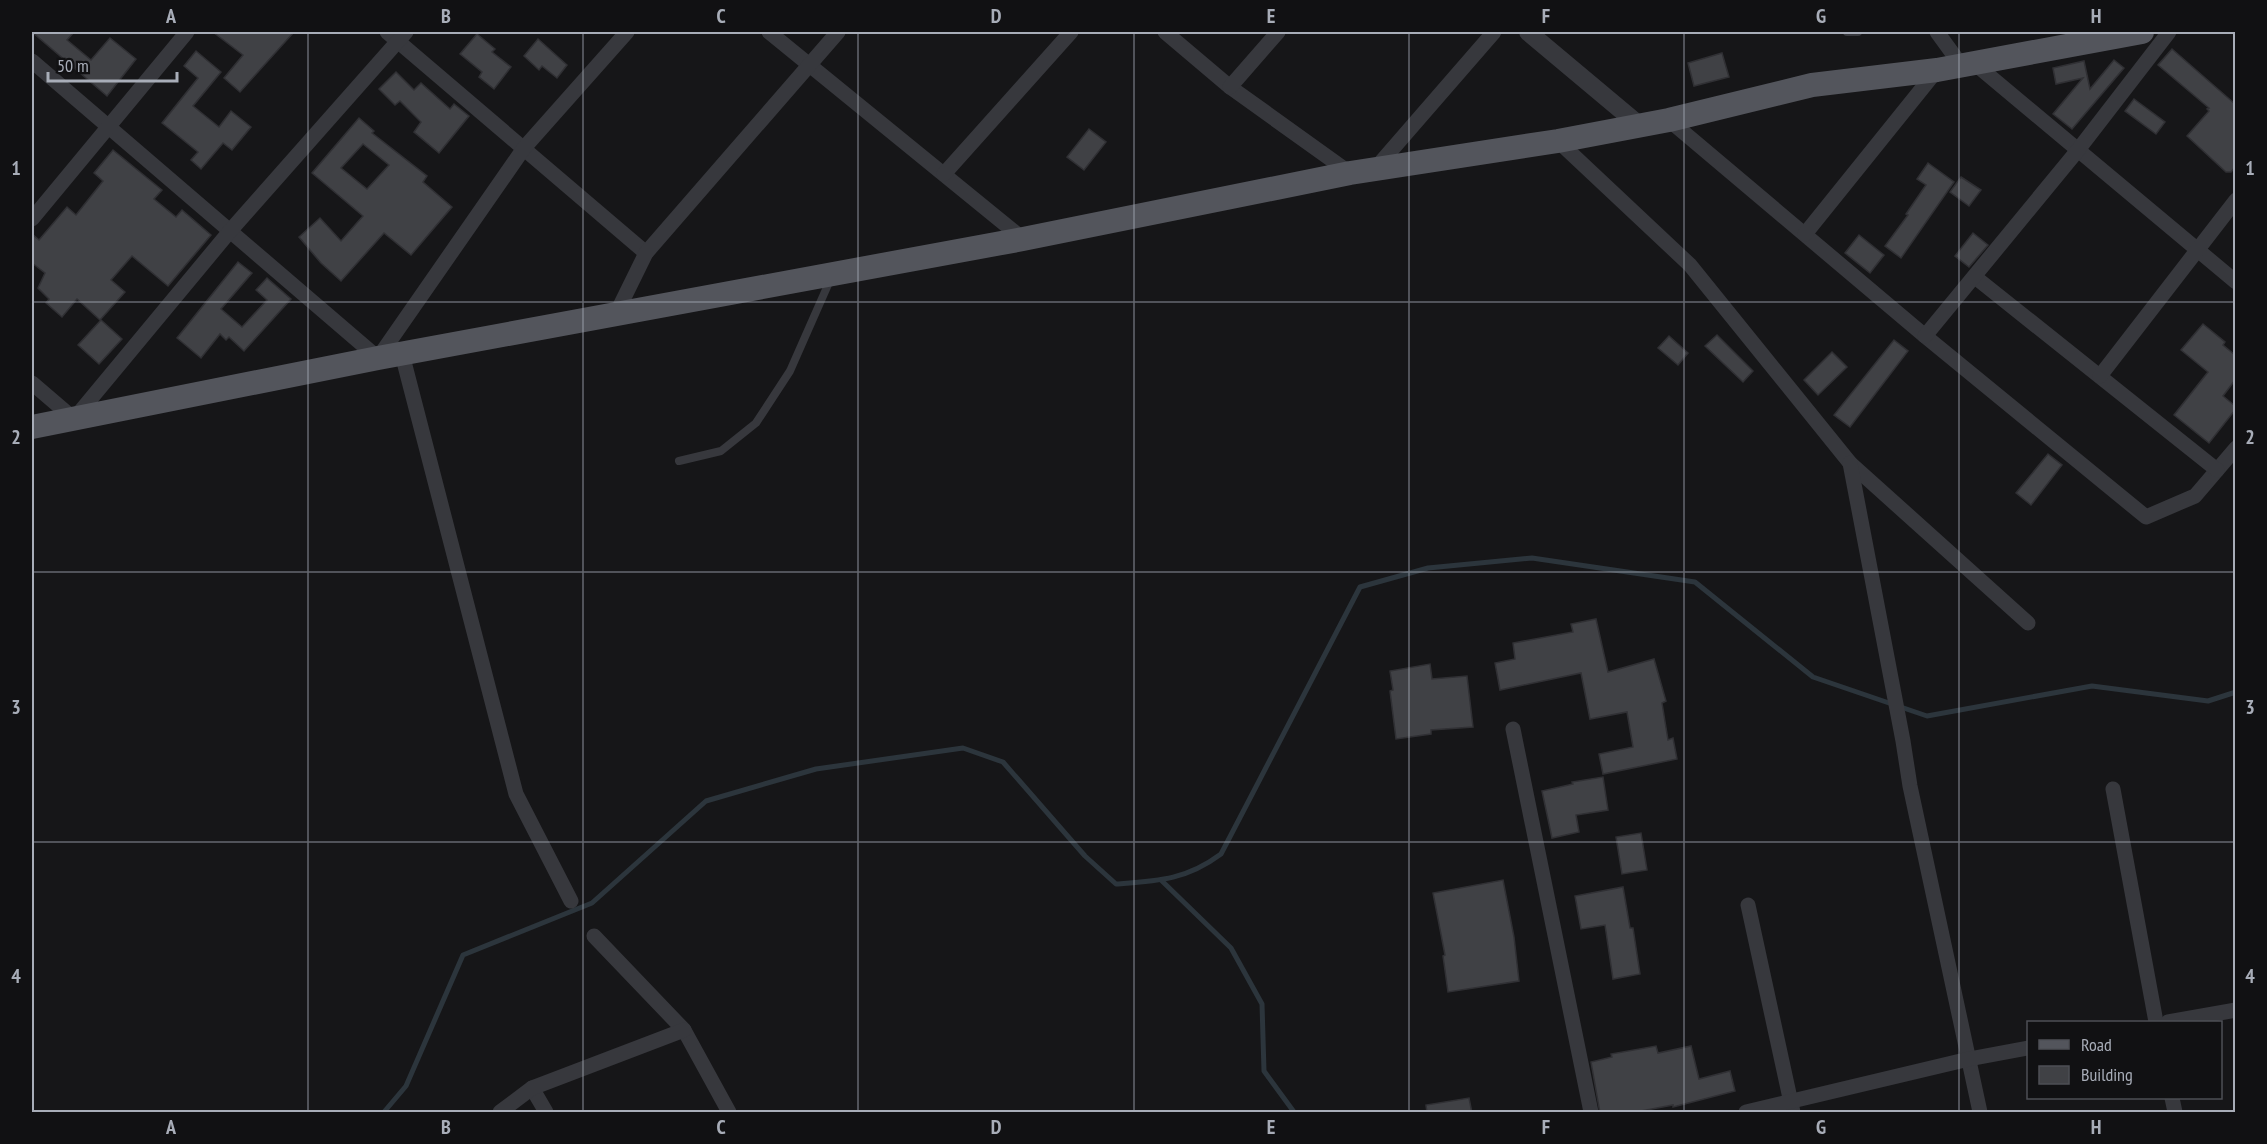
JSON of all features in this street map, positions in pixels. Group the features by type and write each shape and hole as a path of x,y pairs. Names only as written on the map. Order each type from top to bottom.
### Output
{"main road":[{"path":"32,427 378,358 1023,239 1350,172 1558,141 1669,120 1812,86 1937,70 2142,32"}],"street":[{"path":"32,219 187,32"},
{"path":"32,62 378,358 524,148 627,32"},
{"path":"769,32 1023,239"},
{"path":"616,314 646,253 838,32"},
{"path":"944,174 1071,32"},
{"path":"1165,32 1230,87 1350,172"},
{"path":"1230,87 1278,32"},
{"path":"1375,169 1494,32"},
{"path":"1528,32 1639,125"},
{"path":"1936,32 1967,64 2078,150 2235,282"},
{"path":"1925,336 2078,150 2169,32"},
{"path":"32,383 74,419 397,35 646,253"},
{"path":"1805,234 1937,70"},
{"path":"1669,120 1925,336 2146,517 2196,496 2235,448"},
{"path":"1558,141 1690,265 1850,463 2028,623"},
{"path":"2100,376 2235,200"},
{"path":"1975,277 2217,470"},
{"path":"402,354 516,794 571,901"},
{"path":"1850,463 1892,690 1904,741 1910,786 1980,1113"},
{"path":"1513,729 1591,1113"},
{"path":"2113,789 2156,1021"},
{"path":"1748,905 1792,1107"},
{"path":"594,936 684,1030 729,1113"},
{"path":"2178,1021 2235,1010"},
{"path":"500,1113 532,1088 684,1030"},
{"path":"1746,1113 1792,1107 1969,1059 2027,1048"},
{"path":"532,1088 546,1113"}],"lane":[{"path":"1846,32 1858,32"},
{"path":"678,461 721,451 756,423 790,371 832,274"}],"building":[{"path":"32,32 74,32 67,40 91,60 110,38 136,59 107,96"},
{"path":"213,32 294,32 240,92 224,78 243,55"},
{"path":"477,34 495,49 492,52 511,67 494,89 479,77 482,72 460,54"},
{"path":"538,39 567,65 557,78 542,66 539,70 524,56"},
{"path":"2172,49 2235,104 2235,167 2231,172 2226,172 2187,136 2209,111 2207,109 2209,108 2158,65"},
{"path":"196,51 221,72 193,106 219,127 231,111 251,127 232,150 223,143 201,169 191,160 198,152 162,123 198,78 184,66"},
{"path":"1722,53 1729,77 1694,86 1688,63"},
{"path":"2114,60 2124,68 2072,129 2053,114 2083,78 2056,84 2053,68 2084,61 2090,89"},
{"path":"396,72 414,90 421,83 450,109 454,104 469,116 439,153 414,132 421,122 400,101 395,105 379,89"},
{"path":"2134,99 2165,122 2156,134 2125,111"},
{"path":"359,118 374,131 372,133 427,176 423,182 452,207 411,255 384,233 341,281 321,263 299,237 320,218 341,241 363,216 312,173","holes":["363,144 389,165 367,189 341,168"]},
{"path":"1089,129 1106,142 1084,170 1067,157"},
{"path":"113,150 162,190 154,199 176,217 182,210 211,235 168,286 132,256 111,280 125,292 100,320 77,299 62,317 46,303 49,299 38,288 45,273 32,263 32,234 39,240 67,207 76,215 103,181 94,173"},
{"path":"1928,163 1954,182 1901,258 1885,246 1926,185 1917,179"},
{"path":"1961,177 1981,190 1969,206 1950,192"},
{"path":"1973,233 1988,245 1969,267 1955,256"},
{"path":"1859,235 1884,255 1870,273 1845,253"},
{"path":"238,262 252,273 221,309 242,327 267,300 256,290 267,278 291,299 244,351 229,337 226,340 220,334 201,358 177,338"},
{"path":"101,320 122,339 99,364 78,345"},
{"path":"2203,324 2225,342 2223,345 2235,355 2235,380 2223,396 2235,406 2235,410 2209,443 2174,415 2208,372 2181,350"},
{"path":"1717,335 1753,371 1743,382 1705,346"},
{"path":"1669,336 1688,353 1678,365 1658,348"},
{"path":"1894,340 1908,351 1850,427 1834,415"},
{"path":"1832,352 1847,367 1818,395 1804,380"},
{"path":"2048,454 2062,465 2031,505 2016,493"},
{"path":"1596,619 1608,672 1654,659 1666,701 1662,703 1668,740 1673,738 1677,759 1603,774 1599,754 1633,747 1627,712 1590,719 1581,673 1500,690 1495,663 1515,659 1513,643 1573,632 1571,624"},
{"path":"1430,664 1432,679 1467,676 1473,727 1431,730 1431,734 1396,739 1390,671"},
{"path":"1603,777 1608,810 1576,815 1579,832 1552,838 1542,791 1573,784 1572,782"},
{"path":"1641,833 1647,870 1622,874 1616,837"},
{"path":"1503,880 1514,937 1519,981 1448,992 1443,956 1445,955 1433,893"},
{"path":"1623,887 1630,928 1633,928 1640,974 1613,979 1605,925 1581,929 1575,896"},
{"path":"1656,1046 1658,1053 1691,1046 1699,1079 1730,1071 1735,1091 1673,1107 1673,1105 1631,1113 1600,1113 1591,1062 1612,1057 1611,1054"},
{"path":"1469,1098 1472,1113 1427,1113 1426,1105"}],"waterway":[{"path":"384,1112 406,1086 463,955 592,903 706,801 816,769 963,748 1003,762 1085,856 1116,884 1171,878 1208,863 1221,854 1360,587 1428,568 1532,558 1695,582 1813,677 1927,716 2092,686 2208,701 2236,692"},
{"path":"1162,881 1231,948 1262,1004 1264,1071 1294,1112"}]}
